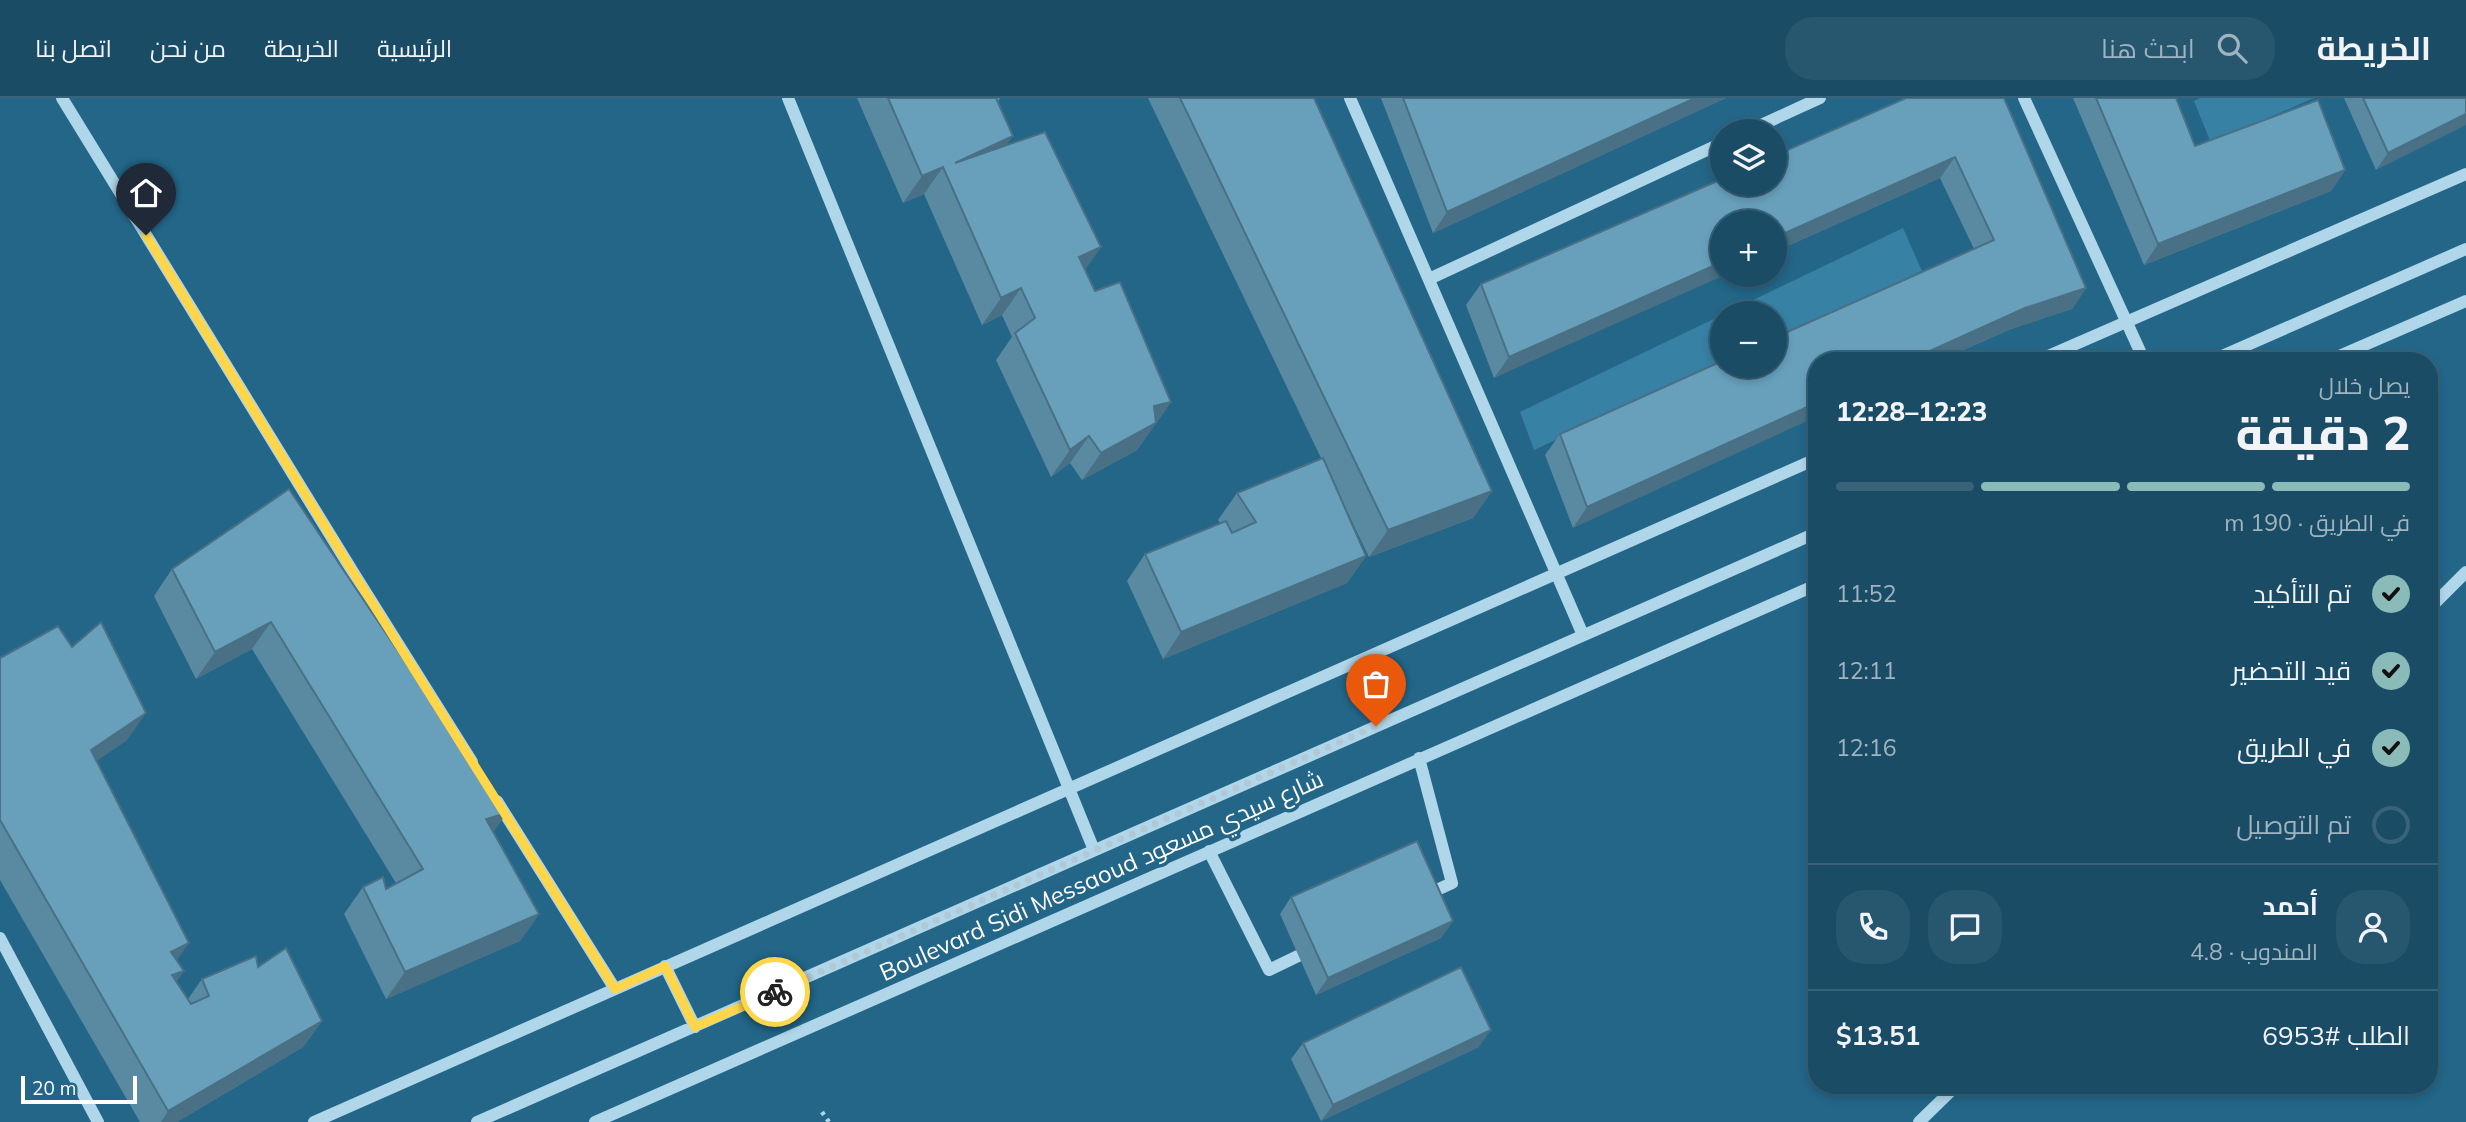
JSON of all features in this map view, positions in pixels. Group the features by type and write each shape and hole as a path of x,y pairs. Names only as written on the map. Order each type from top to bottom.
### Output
{"street":[{"path":"62,98 481,777"},
{"path":"788,98 1094,850"},
{"path":"1350,98 1583,635"},
{"path":"1774,119 1820,98"},
{"path":"2024,98 2140,352"},
{"path":"1429,279 1710,149"},
{"path":"2057,352 2466,174"},
{"path":"2231,352 2466,249"},
{"path":"2348,352 2466,301"},
{"path":"314,1122 1808,463"},
{"name":"Boulevard Sidi Messaoud شارع سيدي مسعود","path":"477,1122 1808,537"},
{"path":"2438,601 2466,572"},
{"name":"Boulevard Sidi Messaoud شارع سيدي مسعود","path":"595,1122 1808,588"},
{"path":"1419,758 1452,883 1423,897"},
{"path":"489,789 615,989"},
{"path":"1209,851 1269,970 1298,956"},
{"path":"0,938 99,1122"},
{"path":"665,966 695,1027"},
{"path":"1919,1122 1948,1094"}],"path":[{"path":"822,1112 829,1122"}],"shaded area":[{"path":"2200,98 2314,98 2211,143 2194,101"},
{"path":"1903,228 1922,271 1787,333 1787,301 1751,301 1780,287 1787,287 1787,284"},
{"path":"1710,321 1710,369 1534,450 1520,412"}],"building":[{"path":"888,98 996,98 1013,136 955,163 1045,132 1101,247 1079,257 1095,291 1120,282 1171,402 1154,406 1156,423 1101,453 1089,436 1070,450 1015,333 1035,318 1021,288 1001,298 943,167 922,176"},
{"path":"1180,98 1314,98 1492,491 1388,530"},
{"path":"1403,98 1695,98 1447,212"},
{"path":"1906,98 2004,98 2086,288 2025,308 1928,352 1808,352 1808,407 1587,507 1560,434 1710,366 1710,378 1787,378 1787,332 1994,240 1955,157 1787,232 1787,210 1710,210 1710,267 1509,357 1481,284 1710,184 1710,196 1787,196 1787,150"},
{"path":"2096,98 2176,98 2195,146 2318,100 2345,170 2158,244"},
{"path":"2363,98 2466,98 2466,114 2388,153"},
{"path":"1323,458 1366,556 1181,632 1145,554 1226,521 1232,533 1256,522 1237,493"},
{"path":"289,489 507,813 486,819 539,914 405,972 363,887 383,877 386,889 423,869 271,622 215,652 172,569"},
{"path":"101,622 146,713 91,750 189,943 171,952 184,971 172,975 191,1004 209,996 202,979 256,956 258,967 286,948 322,1021 168,1111 0,820 0,658 58,626 72,647"},
{"path":"1417,841 1453,921 1328,978 1291,897"},
{"path":"1461,967 1491,1030 1333,1105 1303,1043"}],"way so far":[{"path":"775,992 1376,726"}],"route":[{"path":"146,235 356,577 615,989 665,966 695,1027 775,992"}]}
